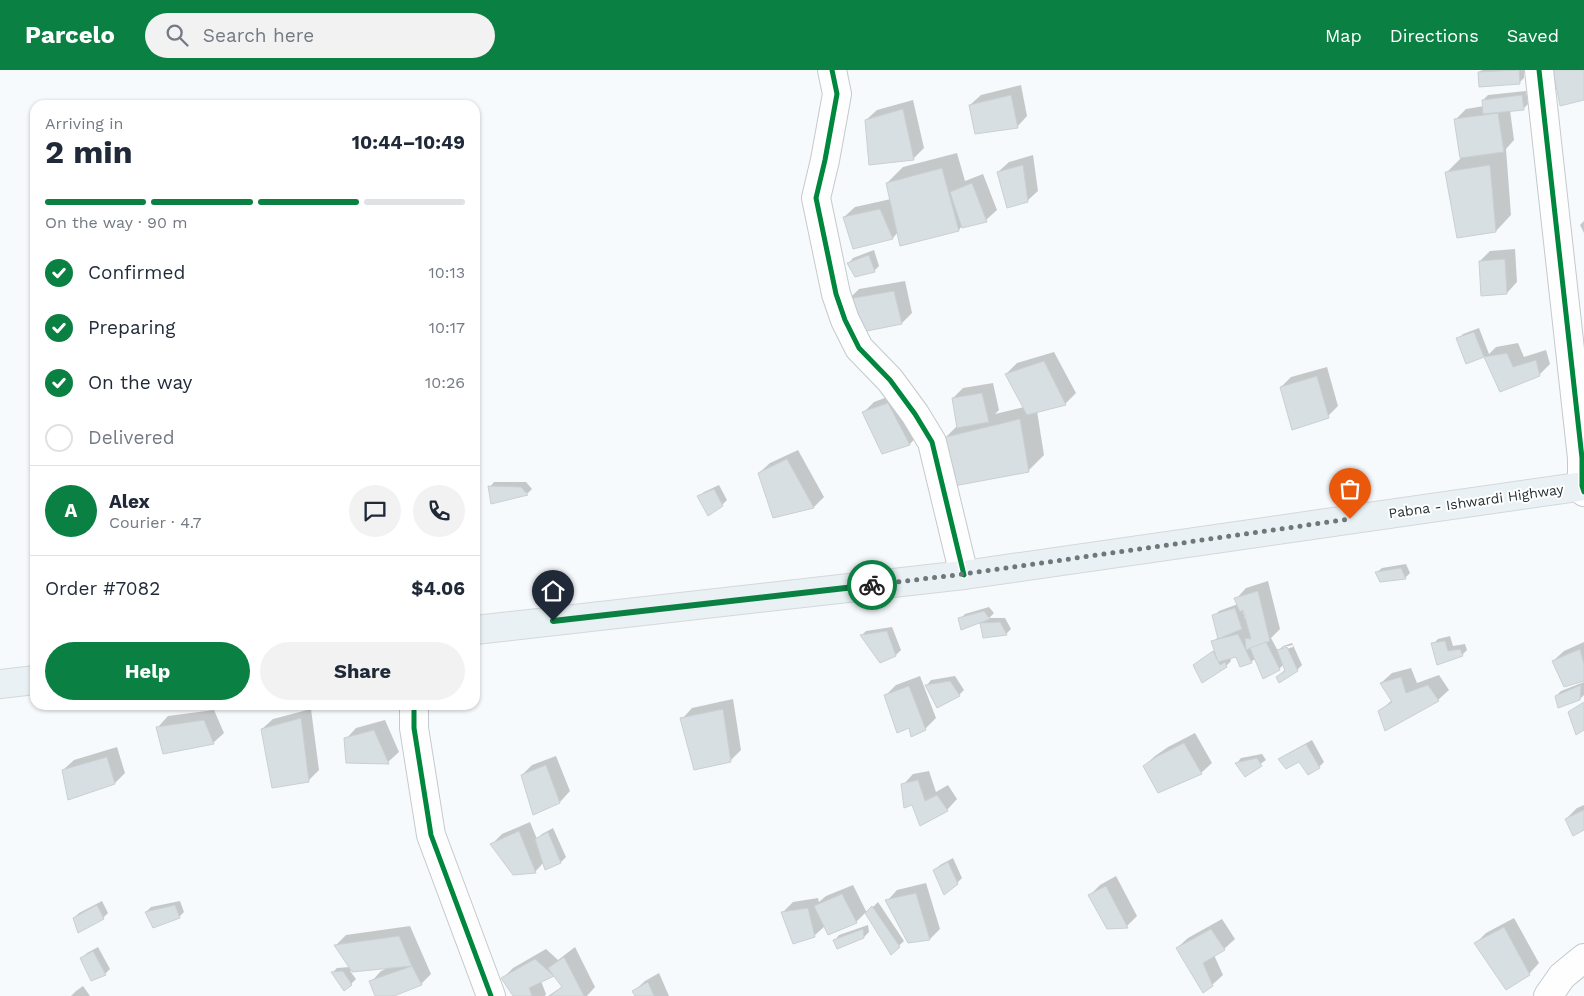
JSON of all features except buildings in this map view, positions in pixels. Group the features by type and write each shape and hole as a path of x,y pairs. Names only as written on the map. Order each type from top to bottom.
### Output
{"main road":[{"name":"Pabna - Ishwardi Highway","path":"480,629 964,574 1583,488"},
{"path":"0,684 30,681"}],"street":[{"path":"832,70 837,94 816,198 836,294 845,320 859,348 890,380 915,414 932,442 964,574"},
{"path":"1539,70 1582,458 1583,488"},
{"path":"414,710 414,728 430,835 491,996"},
{"path":"1548,996 1562,976 1584,958"}],"cycle path":[{"path":"832,70 837,94 816,198 836,294 845,320 859,348 890,380 915,414 932,442 964,575"},
{"path":"1539,70 1582,458 1582,486 1584,492"},
{"path":"414,710 414,728 431,835 491,996"}],"way so far":[{"path":"872,585 964,574 1350,519"}],"route":[{"path":"553,621 872,585"}]}
